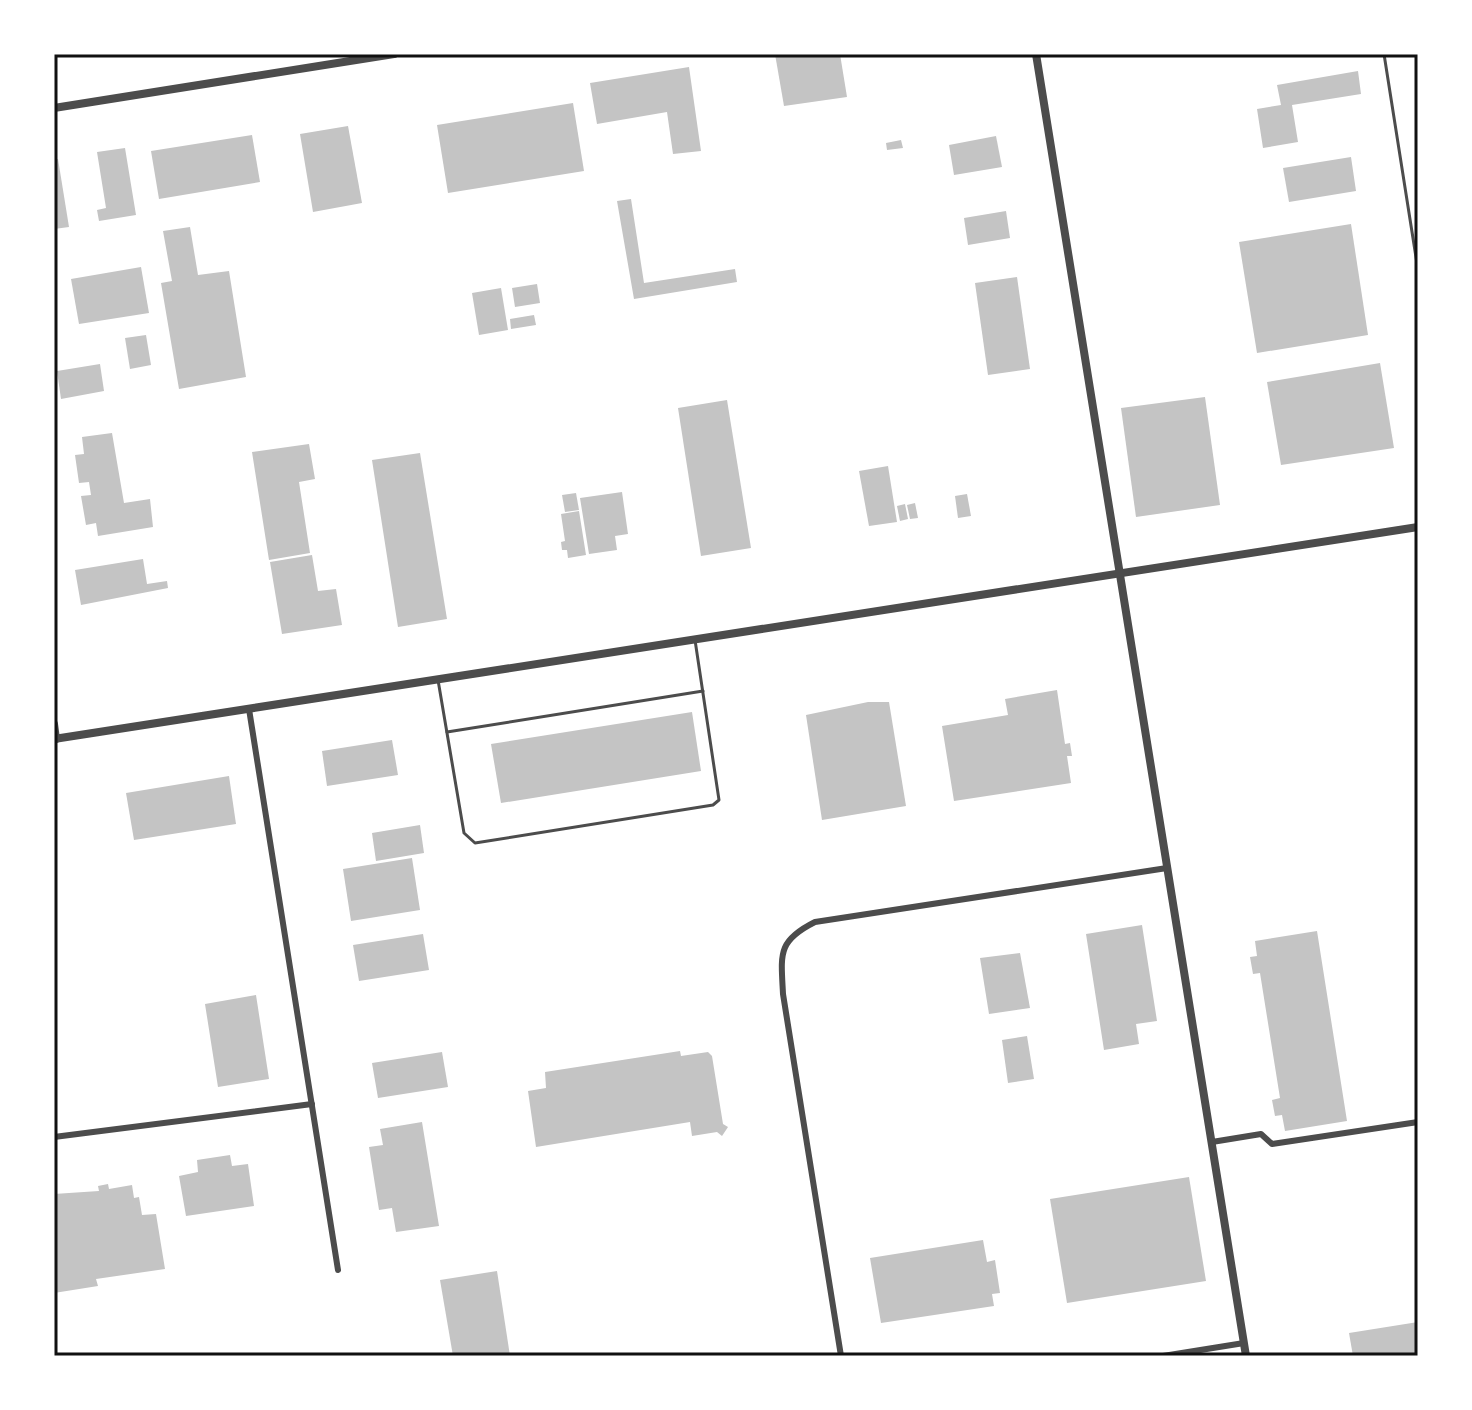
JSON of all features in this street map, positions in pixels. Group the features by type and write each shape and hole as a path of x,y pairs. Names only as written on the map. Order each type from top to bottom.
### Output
{"street":[{"path":"54,108 394,54"},
{"path":"1036,54 1246,1356"},
{"path":"54,724 55,739 1418,527"},
{"path":"249,709 338,1270"},
{"path":"841,1356 783,994 781,958 792,933 815,922 1167,868"},
{"path":"54,1137 312,1104"},
{"path":"1212,1142 1261,1134 1272,1144 1418,1122"},
{"path":"1163,1356 1244,1343"}],"lane":[{"path":"1384,54 1418,270"},
{"path":"438,680 464,833 475,843 713,805 719,800 695,640"},
{"path":"447,732 703,691"}],"building":[{"path":"775,54 840,54 847,97 784,106"},
{"path":"689,67 701,151 673,154 667,112 597,124 590,83"},
{"path":"1358,71 1361,94 1292,105 1298,142 1263,148 1257,109 1281,105 1277,85"},
{"path":"573,103 584,171 448,193 437,125"},
{"path":"348,126 362,203 313,212 300,134"},
{"path":"252,135 260,182 159,199 151,151"},
{"path":"996,136 1002,167 954,175 949,145"},
{"path":"901,140 903,148 887,150 886,143"},
{"path":"125,148 136,215 99,221 97,210 106,208 97,152"},
{"path":"1351,157 1356,191 1289,202 1283,168"},
{"path":"58,159 69,227 54,229 54,160"},
{"path":"631,199 644,283 735,269 737,282 634,299 617,201"},
{"path":"1006,211 1010,238 968,245 964,218"},
{"path":"1351,224 1368,335 1257,353 1239,242"},
{"path":"190,227 198,275 229,271 246,377 179,389 161,283 172,281 163,231"},
{"path":"141,267 149,313 79,324 71,279"},
{"path":"1017,277 1030,369 988,375 975,283"},
{"path":"537,284 540,303 515,307 512,288"},
{"path":"501,288 508,330 479,335 472,293"},
{"path":"534,315 536,325 511,329 510,319"},
{"path":"146,335 151,365 130,369 125,338"},
{"path":"1380,363 1394,448 1281,465 1267,382"},
{"path":"100,364 104,391 61,399 57,371"},
{"path":"1205,397 1220,505 1136,517 1121,408"},
{"path":"727,400 751,548 701,556 678,408"},
{"path":"112,433 124,503 150,499 153,527 98,536 96,523 86,525 81,496 91,495 89,482 79,483 75,455 84,454 82,437"},
{"path":"309,444 315,479 299,482 310,553 269,560 252,452"},
{"path":"420,453 447,619 398,627 372,460"},
{"path":"888,466 897,522 869,526 859,471"},
{"path":"622,492 628,534 615,536 617,550 589,554 580,498"},
{"path":"576,493 579,510 565,512 562,495"},
{"path":"967,494 971,516 958,518 955,496"},
{"path":"915,503 918,518 910,519 907,505"},
{"path":"905,504 908,519 900,521 897,506"},
{"path":"579,511 586,555 568,558 567,550 562,550 561,542 565,541 561,514"},
{"path":"312,555 318,591 336,589 342,625 282,634 270,562"},
{"path":"143,559 147,584 167,581 168,588 81,605 75,570"},
{"path":"1057,690 1065,744 1070,743 1072,756 1067,756 1071,783 954,801 942,726 1008,715 1005,699"},
{"path":"868,702 889,702 906,806 822,820 806,715"},
{"path":"692,712 701,771 501,803 491,744"},
{"path":"392,740 398,775 327,786 322,751"},
{"path":"229,776 236,824 134,840 126,793"},
{"path":"420,825 424,853 376,861 372,833"},
{"path":"412,858 420,910 351,921 343,869"},
{"path":"1142,925 1157,1021 1136,1024 1139,1044 1104,1050 1086,934"},
{"path":"1317,931 1347,1121 1285,1131 1282,1115 1275,1116 1272,1100 1280,1098 1260,973 1253,974 1250,957 1257,956 1255,941"},
{"path":"423,934 429,970 359,981 353,945"},
{"path":"1020,953 1030,1008 989,1014 980,958"},
{"path":"256,995 269,1079 218,1087 205,1004"},
{"path":"1027,1036 1034,1079 1008,1083 1002,1040"},
{"path":"680,1051 681,1056 708,1052 712,1056 723,1124 728,1127 722,1136 717,1132 692,1136 690,1122 536,1147 528,1091 546,1088 545,1072"},
{"path":"442,1052 448,1087 378,1098 372,1063"},
{"path":"422,1122 439,1226 396,1232 392,1208 379,1210 369,1147 383,1145 380,1129"},
{"path":"230,1155 232,1166 248,1164 254,1206 186,1216 179,1176 198,1172 197,1160"},
{"path":"1189,1177 1206,1281 1067,1303 1050,1199"},
{"path":"108,1184 109,1189 132,1185 134,1198 139,1197 142,1215 156,1214 165,1269 96,1279 98,1286 54,1293 54,1194 99,1191 98,1186"},
{"path":"983,1240 987,1262 995,1260 1000,1293 992,1294 994,1306 881,1323 870,1258"},
{"path":"497,1271 510,1356 453,1356 440,1280"},
{"path":"1418,1322 1418,1356 1353,1356 1349,1333"}]}
